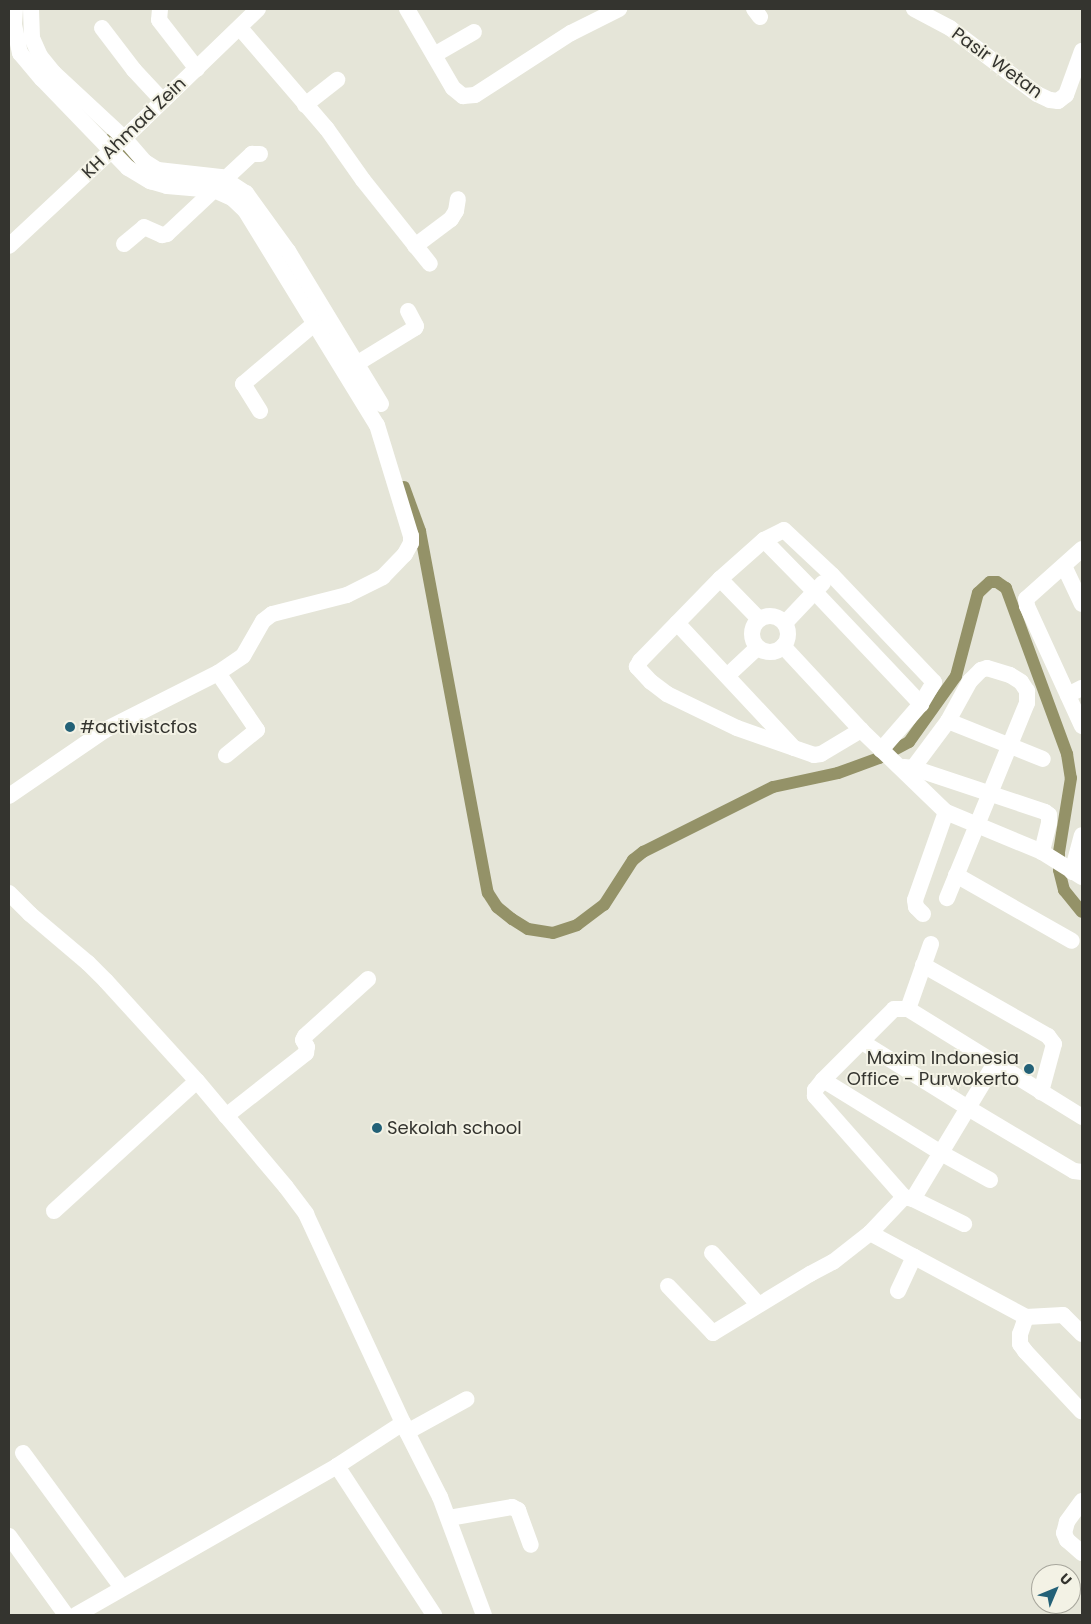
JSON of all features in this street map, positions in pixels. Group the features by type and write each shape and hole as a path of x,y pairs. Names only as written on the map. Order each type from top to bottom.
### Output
{"street":[{"path":"15,9 14,26 20,53"},
{"path":"31,9 32,38 40,56 88,116"},
{"path":"160,9 159,20 197,69"},
{"path":"407,9 453,88 464,96 475,96 571,33 619,9"},
{"name":"Pasir Wetan","path":"914,9 956,33 1043,98 1050,100 1058,101 1066,95 1082,51"},
{"name":"KH Ahmad Zein","path":"9,246 240,28 254,10"},
{"path":"102,28 134,70 162,100"},
{"path":"240,28 327,129 430,264"},
{"path":"434,55 474,32"},
{"path":"9,39 20,53 118,144 128,168 150,181 167,186 220,184 252,200 288,251 350,368 377,425 411,536 409,548 391,570 374,583 347,595 272,614 262,621 242,656 218,673 105,730 9,796"},
{"path":"305,105 336,80"},
{"path":"124,244 144,227 162,235 167,234 252,154 260,154"},
{"path":"220,184 245,210 313,325 381,404"},
{"path":"415,246 451,220 456,211 458,199"},
{"path":"350,368 415,328 408,311"},
{"path":"260,411 243,384 313,325"},
{"path":"861,730 821,754 814,755 737,728 667,694 638,670 637,664 720,579 764,540 784,530 832,575 933,682 894,760"},
{"path":"764,540 921,704"},
{"path":"1082,549 1026,599 1027,606 1075,692 1082,726"},
{"path":"1064,566 1082,604"},
{"path":"785,623 814,591 832,575"},
{"path":"720,579 759,619"},
{"path":"759,619 771,616 785,623"},
{"path":"758,647 752,634 759,619"},
{"path":"676,623 794,748"},
{"path":"758,647 773,651 783,646 788,636 785,623"},
{"path":"783,646 861,730 946,812 1042,852 1070,870 1082,835"},
{"path":"727,676 758,647"},
{"path":"894,760 948,721 970,681 981,670 988,668 1010,675 1021,682 1027,692 1027,703 947,898"},
{"path":"218,673 257,730 226,755"},
{"path":"948,721 1043,759"},
{"path":"894,760 989,795 1045,812 1050,823 1042,852"},
{"path":"923,914 916,907 915,900 946,812"},
{"path":"956,875 1072,942"},
{"path":"9,893 30,914 88,963 197,1081 286,1187 306,1214 405,1428 449,1518 484,1615"},
{"path":"908,1009 931,944"},
{"path":"923,966 1048,1036 1054,1044 1041,1092"},
{"path":"224,1113 306,1053 308,1050 304,1038 368,979"},
{"path":"964,1224 908,1198 817,1100 815,1090 823,1080 894,1009 908,1009 1082,1117"},
{"path":"862,1042 1074,1171 1082,1172"},
{"path":"224,1113 291,1053"},
{"path":"668,1286 714,1333 758,1304 833,1262 870,1233 908,1198 941,1153 995,1064"},
{"path":"823,1080 941,1153 990,1180"},
{"path":"54,1211 197,1081"},
{"path":"870,1233 1026,1317 1063,1315 1082,1334"},
{"path":"712,1253 758,1304"},
{"path":"898,1291 914,1256"},
{"path":"1026,1317 1020,1334 1020,1344 1025,1352 1082,1412"},
{"path":"76,1615 405,1428 467,1399"},
{"path":"23,1453 122,1588"},
{"path":"337,1466 434,1615"},
{"path":"1082,1501 1067,1522 1064,1534 1066,1540 1082,1553"},
{"path":"449,1518 512,1507 518,1510 532,1545"},
{"path":"9,1536 66,1615"}],"waterway":[{"path":"111,139 131,159 147,169"},
{"path":"404,487 420,531 488,893 497,907 512,919 528,929 553,933 577,925 604,905 633,860 643,852 773,787 838,773 879,758 909,742 956,676 978,593 990,582 997,582 1006,588 1067,754 1071,778 1059,852 1059,870 1064,890 1082,912"}],"place":[{"name":"#activistcfos","path":"70,727"},
{"name":"Maxim Indonesia Office - Purwokerto","path":"1029,1069"},
{"name":"Sekolah school","path":"377,1128"}]}
